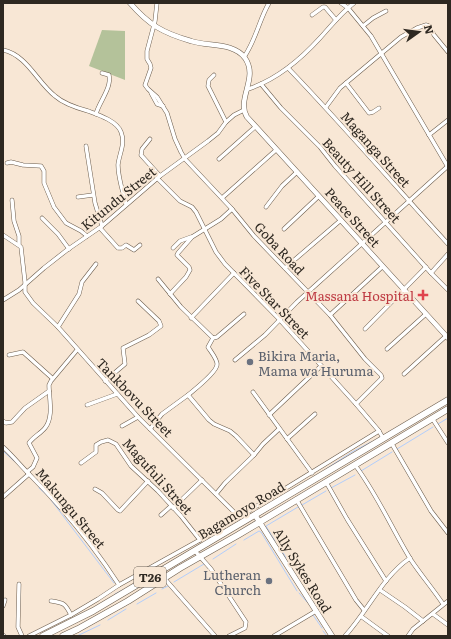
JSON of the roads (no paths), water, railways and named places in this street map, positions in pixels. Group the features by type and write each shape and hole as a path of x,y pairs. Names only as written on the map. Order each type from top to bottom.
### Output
{"highway":[{"name":"Bagamoyo Road","path":"43,636 92,610 195,551 231,526 255,515 448,400"},
{"name":"Bagamoyo Road","path":"64,636 128,600 296,499 392,444 448,409"}],"main road":[{"name":"Ally Sykes Road","path":"255,515 332,636"}],"street":[{"path":"130,3 142,17 153,26 192,42 231,48 244,56 250,72 248,89 243,105 244,110"},
{"path":"153,26 157,3"},
{"path":"244,56 251,46 269,3"},
{"path":"236,360 265,335 279,319 410,202 447,164 371,36 348,8 341,3"},
{"path":"248,89 261,84 288,68 307,52 336,20 354,3"},
{"path":"312,16 325,7 336,20"},
{"path":"363,26 373,18 386,11"},
{"path":"326,107 336,93 346,83 382,55 401,37 426,25 429,26 434,35 448,52"},
{"name":"Goba Road","path":"153,26 146,57 151,68 146,85 151,92 157,96 163,106 169,118 177,146 185,158 222,198 254,236 330,315 381,375 382,378 356,404"},
{"path":"3,50 13,54 26,64 41,84 60,100 96,114 117,126 123,136 118,169 126,204"},
{"name":"Maganga Street","path":"288,68 315,98 326,107 448,244"},
{"path":"96,114 110,79 109,75 102,73"},
{"path":"214,75 209,80 208,86 226,122"},
{"path":"346,83 369,113 379,108"},
{"name":"Beauty Hill Street","path":"261,84 281,108 320,147 386,223 448,290"},
{"name":"Kitundu Street","path":"3,300 25,285 69,249 101,227 158,177 218,133 226,122 234,115 244,110"},
{"name":"Peace Street","path":"244,110 247,117 276,150 447,337"},
{"path":"429,135 448,120"},
{"path":"219,159 255,126"},
{"name":"Five Star Street","path":"150,139 144,142 140,152 141,155 158,177 180,201 192,207 196,212 216,252 356,404 379,431 383,438"},
{"path":"86,146 96,210 101,227 118,248 122,248 126,245 134,250 140,245"},
{"path":"222,198 276,150"},
{"path":"7,163 11,162 42,167 44,171 44,183 54,207 66,222 87,236"},
{"path":"266,207 282,186 297,172"},
{"path":"78,197 94,194"},
{"path":"284,229 319,196"},
{"name":"Tankbovu Street","path":"12,200 14,221 19,236 18,245 22,249 25,292 33,303 58,327 138,417 239,517"},
{"path":"173,248 180,241 192,237 221,219 232,210"},
{"path":"42,218 58,234 69,249"},
{"path":"285,268 341,220"},
{"path":"3,235 18,245"},
{"path":"170,294 186,277 190,270 177,255 192,237"},
{"path":"431,273 448,254"},
{"path":"58,327 79,294 82,282 96,264"},
{"path":"330,315 382,267"},
{"path":"365,328 403,288 426,267"},
{"path":"191,318 234,273"},
{"path":"158,279 191,318 212,338"},
{"path":"105,381 125,364 124,348 149,335 160,327 158,321 138,301"},
{"path":"212,338 217,337 244,314"},
{"path":"387,349 426,314"},
{"path":"404,374 447,337"},
{"path":"150,429 162,414 200,387 217,367 217,362 208,348 212,338"},
{"path":"3,498 28,473 38,458 29,443 46,428 49,420 49,385 52,378 77,350"},
{"path":"9,355 23,352 52,378"},
{"path":"269,415 321,366"},
{"path":"3,421 6,423 12,422 25,408 49,392"},
{"path":"253,392 312,473"},
{"path":"87,405 117,394"},
{"path":"188,395 209,420 214,424 230,431 254,455"},
{"path":"287,439 315,414"},
{"path":"122,426 138,417"},
{"path":"432,418 448,443"},
{"path":"216,494 279,429"},
{"path":"29,636 71,615 119,585 200,540 231,526 239,517 379,431"},
{"name":"Magufuli Street","path":"81,463 96,452 96,445 98,443 105,440 110,440 118,447 131,466 148,481 181,516 200,540"},
{"path":"392,444 431,511 448,533"},
{"name":"Makungu Street","path":"3,448 72,521 107,566 119,585"},
{"path":"355,465 382,508 418,571 431,586 443,604"},
{"path":"160,515 172,507 202,480"},
{"path":"95,489 102,493 120,511 148,481"},
{"path":"326,482 386,582"},
{"path":"296,499 356,600 364,610"},
{"path":"195,551 211,569 246,622 245,628 229,636"},
{"path":"346,636 362,617 364,610 386,582 400,565 410,558"},
{"path":"164,578 214,636"},
{"path":"19,584 18,627 22,636"},
{"path":"380,590 423,621"},
{"path":"3,606 5,600"},
{"path":"50,601 63,603 66,605 71,615"},
{"path":"408,636 423,621 448,601"},
{"path":"274,636 316,611"},
{"path":"433,614 448,625"},
{"path":"362,617 388,636"}],"waterway":[{"path":"438,424 448,418"},
{"path":"397,449 433,427"},
{"path":"326,469 352,452 371,442"},
{"path":"3,451 14,461"},
{"path":"361,471 392,452"},
{"path":"331,488 355,475"},
{"path":"39,488 48,496"},
{"path":"302,505 326,491"},
{"path":"51,500 114,583"},
{"path":"275,541 266,526 298,507"},
{"path":"244,540 259,531 261,532 297,591"},
{"path":"213,559 236,544"},
{"path":"280,547 286,558"},
{"path":"174,582 204,564"},
{"path":"162,589 168,586"},
{"path":"115,594 125,589"},
{"path":"137,604 156,593"},
{"path":"299,593 308,603"},
{"path":"108,620 126,609"},
{"path":"313,615 322,628"},
{"path":"77,636 100,625"},
{"path":"323,631 327,636"}],"place":[{"name":"Massana Hospital","path":"423,295"},
{"name":"Bikira Maria, Mama wa Huruma","path":"250,362"},
{"name":"Lutheran Church","path":"269,581"}]}
